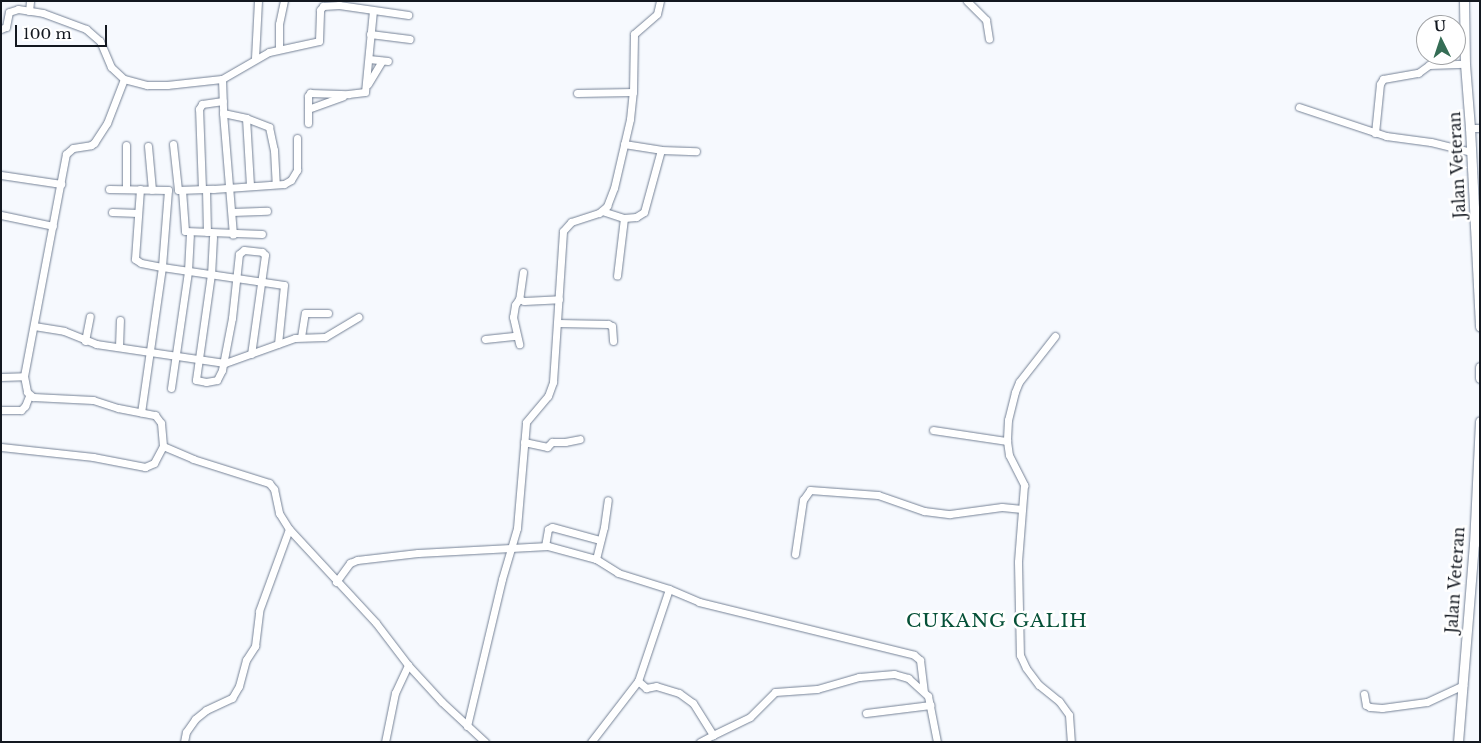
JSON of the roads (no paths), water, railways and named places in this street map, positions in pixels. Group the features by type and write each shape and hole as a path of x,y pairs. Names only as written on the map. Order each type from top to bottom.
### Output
{"main road":[{"name":"Jalan Veteran","path":"1464,1 1464,15"},
{"name":"Jalan Veteran","path":"1465,65 1475,128 1471,152 1477,211 1480,327"},
{"path":"1480,367 1480,378"},
{"name":"Jalan Veteran","path":"1458,742 1474,544 1480,421"}],"street":[{"path":"29,11 30,1"},
{"path":"255,58 258,1"},
{"path":"279,49 279,24 284,1"},
{"path":"602,211 611,195 624,144 633,92 634,34 657,14 660,1"},
{"path":"967,1 986,20 989,39"},
{"path":"1,30 6,27 9,12 18,10 59,19 95,34 105,50 111,68 124,79 148,84 167,85 222,79 255,58 279,49 318,41 320,10 323,6 339,5 408,15"},
{"path":"367,88 373,11"},
{"path":"370,34 410,39"},
{"path":"308,123 308,96 310,93 364,93 385,61 369,59"},
{"path":"1375,134 1380,84 1383,79 1418,74 1429,65"},
{"path":"1,410 21,410 29,396 24,376 68,151 94,143 106,123 124,79"},
{"path":"222,79 233,235"},
{"path":"577,93 633,92"},
{"path":"308,109 348,94"},
{"path":"207,232 199,109 202,104 223,101"},
{"path":"1299,107 1375,134 1471,152"},
{"path":"223,113 246,118 269,127 274,150 276,184"},
{"path":"246,118 250,186"},
{"path":"173,144 178,190 230,188 276,184 291,180 297,170 297,138"},
{"path":"624,144 661,150 696,151"},
{"path":"126,145 126,188"},
{"path":"148,146 152,190"},
{"path":"467,726 502,579 512,549 522,481 524,442 528,418 544,402 551,390 558,323 563,231 571,222 602,211 624,218 636,217 644,212 661,150"},
{"path":"1,176 61,184"},
{"path":"109,189 168,190 162,267 141,412"},
{"path":"140,189 134,259 141,263 162,267 284,285 278,344"},
{"path":"182,190 185,231 233,235 262,234"},
{"path":"232,212 267,211"},
{"path":"112,212 138,213"},
{"path":"1,216 53,226"},
{"path":"617,276 624,218"},
{"path":"170,388 188,271 190,236"},
{"path":"213,237 211,274 195,377 200,381 217,380 225,363 239,254 244,250 262,252 264,255 251,354"},
{"path":"519,344 513,324 513,311 519,299 523,272"},
{"path":"519,299 524,301 559,299"},
{"path":"301,337 305,313 328,313"},
{"path":"86,341 90,316"},
{"path":"34,326 64,331 86,341 225,363 301,337 325,337 358,317"},
{"path":"119,347 120,320"},
{"path":"558,323 608,324 612,326 613,340"},
{"path":"485,339 516,336"},
{"path":"1055,336 1019,382 1008,420 1007,441 1009,455 1024,485 1018,562 1020,655 1026,668 1039,685 1059,701 1069,714 1070,742"},
{"path":"1,377 24,376"},
{"path":"1,447 93,457 145,467 154,463 163,446 162,427 159,418 155,415 118,408 93,400 29,396"},
{"path":"933,430 1007,441"},
{"path":"524,442 547,447 552,442 580,439"},
{"path":"163,446 193,459 269,483 274,489 279,513 289,529 336,582 376,623 408,665 485,742"},
{"path":"795,554 803,500 810,490 878,495 924,511 950,514 1002,507 1022,509"},
{"path":"596,559 608,500"},
{"path":"545,546 548,529 552,527 600,540"},
{"path":"184,742 186,732 195,719 206,710 232,698 239,686 246,660 255,646 259,611 289,529"},
{"path":"336,582 350,563 357,560 418,553 545,546 596,559 618,573 669,589 699,602 914,655 920,660 924,691 931,706 937,742"},
{"path":"591,742 638,681 669,589"},
{"path":"385,742 395,693 408,665"},
{"path":"700,742 750,717 775,692 817,689 859,677 894,674 908,678 924,691"},
{"path":"638,681 646,688 660,687 688,698 703,716 714,735"},
{"path":"1364,694 1366,704 1370,707 1382,708 1428,702 1463,686"},
{"path":"866,713 931,706"}],"district":[{"name":"CUKANG GALIH","path":"997,621"}]}
